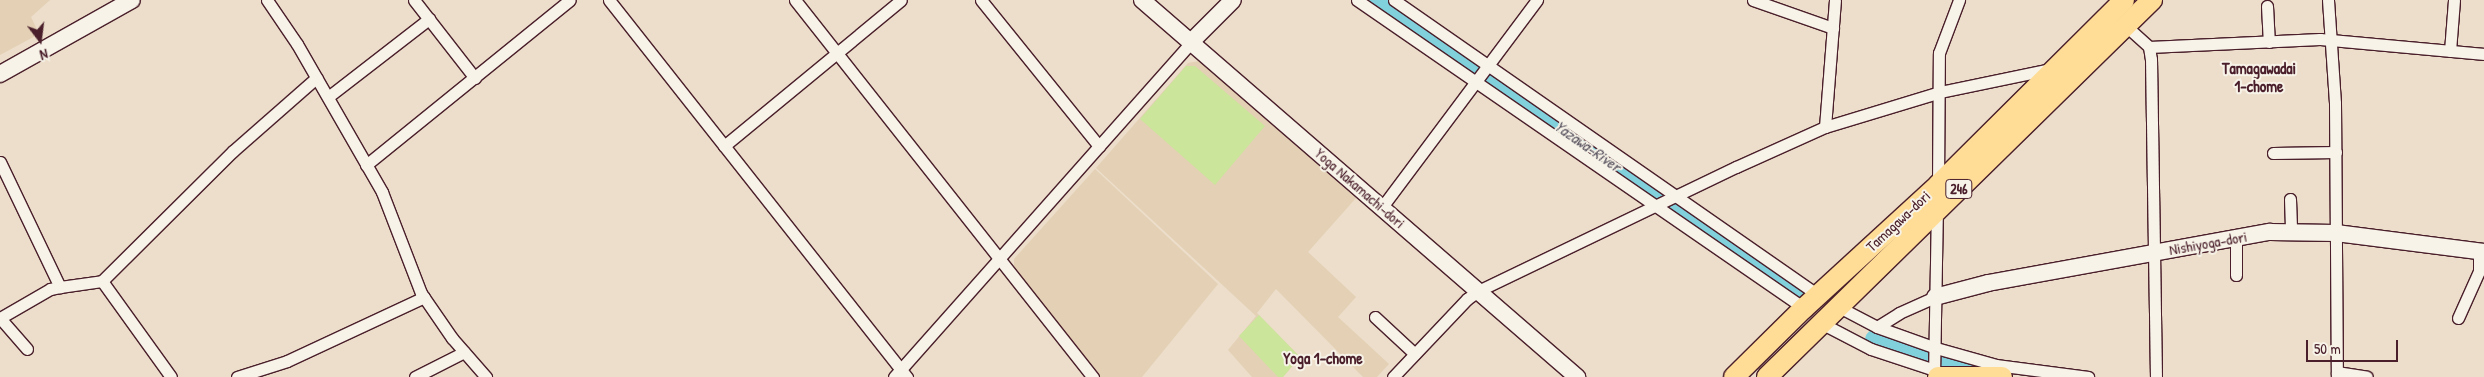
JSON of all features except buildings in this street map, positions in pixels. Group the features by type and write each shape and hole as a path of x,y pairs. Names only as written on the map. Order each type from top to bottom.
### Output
{"highway":[{"name":"Tamagawa-dori","path":"1734,377 1811,302 1938,185 2052,69 2124,0"},
{"name":"Tamagawa-dori","path":"1766,377 1837,306 1887,261 2152,0"},
{"path":"1935,375 2002,377"}],"street":[{"path":"0,74 132,0"},
{"path":"266,0 297,44 382,192 424,297 464,352 486,377"},
{"path":"414,0 475,78"},
{"path":"366,166 570,0"},
{"path":"609,0 901,374 999,258 1191,42 1234,0"},
{"path":"795,0 1093,377"},
{"path":"724,146 901,0"},
{"path":"981,0 1100,146"},
{"name":"Yoga Nakamachi-dori","path":"1142,0 1576,377"},
{"path":"1357,0 1655,206 1811,302"},
{"path":"1394,0 1489,64 1676,196 1811,302"},
{"path":"1753,0 1833,28"},
{"path":"1826,127 1835,0"},
{"path":"1821,323 1871,349 1935,375 1939,53 1959,0"},
{"path":"2328,0 2336,152 2337,375 2367,377"},
{"path":"2450,51 2454,0"},
{"path":"1382,207 1534,1"},
{"path":"2267,6 2269,42"},
{"path":"328,97 429,19"},
{"path":"2126,26 2149,47 2152,59 2156,377"},
{"path":"2149,47 2331,40 2484,54"},
{"path":"1393,377 1467,299 1478,291 1676,196 1826,127 1940,92 2052,69"},
{"path":"27,349 0,318 50,289 102,281 233,151 316,78"},
{"path":"2273,154 2336,152"},
{"path":"0,162 60,287"},
{"path":"2290,199 2290,231"},
{"name":"Nishiyoga-dori","path":"1935,297 1979,285 2236,238 2290,231 2336,233 2482,252"},
{"path":"2236,238 2236,276"},
{"path":"2458,318 2479,271 2482,252"},
{"path":"102,281 171,377"},
{"path":"237,377 287,361 424,297"},
{"path":"1877,327 1899,313 1935,297"},
{"path":"1837,306 1877,327 1936,348 1996,365 2088,377"},
{"path":"1376,317 1416,354"},
{"path":"416,377 464,352"}],"shaded area":[{"path":"0,0 50,0 31,17 39,34 0,55"},
{"path":"1199,61 1356,198 1308,252 1356,297 1338,317 1389,364 1377,377 1363,377 1276,289 1257,313 1300,357 1283,377 1252,377 1228,350 1256,316 1096,168 1188,63"},
{"path":"1095,169 1218,284 1142,377 1099,377 1014,271 1014,259"}],"green space":[{"path":"1186,66 1195,66 1265,126 1215,185 1140,119"},
{"path":"1259,315 1300,357 1283,377 1278,377 1239,336"}],"waterway":[{"name":"Yazawa-River","path":"1376,0 1800,293"},
{"name":"Yazawa-River","path":"1876,340 1925,356"},
{"name":"Yazawa-River","path":"1942,362 1986,376"}],"district":[{"name":"Tamagawadai 1-chome","path":"2259,77"},
{"name":"Yoga 1-chome","path":"1323,358"}]}
